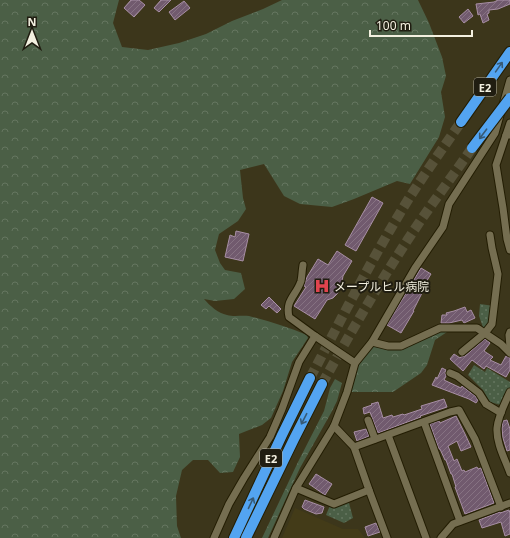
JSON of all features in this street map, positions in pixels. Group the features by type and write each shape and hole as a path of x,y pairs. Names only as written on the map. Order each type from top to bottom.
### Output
{"highway":[{"name":"E2","path":"460,122 510,52"},
{"name":"E2","path":"472,148 510,98"},
{"name":"E2","path":"234,538 310,378"},
{"name":"E2","path":"246,538 322,384"}],"street":[{"path":"274,538 296,488 334,426 347,392 354,363 372,342 415,268 443,227 448,204 495,133 510,80"},
{"path":"510,123 508,135 496,165 510,250"},
{"path":"462,352 485,333 492,324 498,274 490,235"},
{"path":"303,265 301,280 295,294 289,302 287,310 289,317 354,363"},
{"path":"372,342 388,346 401,346 440,328 478,328 501,344 510,353"},
{"path":"510,332 510,347"},
{"path":"214,538 229,504 270,437 300,362 315,336"},
{"path":"450,373 457,376 480,393 486,404 501,413"},
{"path":"510,392 497,427 497,439 510,472"},
{"path":"354,446 459,410 475,439 501,507"},
{"path":"368,420 375,439"},
{"path":"424,422 460,521"},
{"path":"334,426 354,446 387,538"},
{"path":"388,435 426,538"},
{"path":"296,488 334,504 369,490"},
{"path":"441,538 453,524 510,503"}],"shaded area":[{"path":"295,508 343,529 358,529 365,538 282,538"}],"green space":[{"path":"0,0 119,0 113,23 122,47 148,50 179,43 206,34 232,21 282,0 418,0 429,23 442,57 446,76 441,92 445,117 439,137 410,184 397,181 332,207 300,204 284,196 264,164 240,170 243,198 246,209 238,221 219,234 215,250 220,263 225,270 241,273 245,289 234,299 215,301 204,299 220,313 232,316 249,316 264,320 307,335 308,338 292,362 283,391 271,418 262,425 239,434 240,457 233,472 220,473 208,460 193,460 182,470 176,496 177,526 181,538 0,538"},
{"path":"480,304 494,306 492,324 485,333 479,316"},
{"path":"440,328 453,328 435,340 427,365 421,373 393,392 347,392 355,363 372,342 401,346"},
{"path":"474,365 485,372 487,368 510,382 510,392 504,406 490,402 483,390 468,375"},
{"path":"335,379 342,383 337,401 300,468 268,538 262,538 324,411 330,388"},
{"path":"348,499 353,518 344,523 326,515 331,503"}],"building":[{"path":"131,0 139,0 145,5 134,17 124,8"},
{"path":"161,0 171,0 159,12 154,8"},
{"path":"498,0 510,0 510,4 498,9 489,10 489,13 487,14 489,20 483,23 480,14 478,15 476,4 494,2"},
{"path":"184,1 190,8 175,20 169,12"},
{"path":"468,9 473,16 464,23 459,17"},
{"path":"372,197 383,203 356,251 345,245"},
{"path":"236,231 249,234 243,261 225,257 230,235 235,237"},
{"path":"337,251 352,261 343,276 341,287 337,294 333,298 327,300 315,319 294,306 306,287 304,286 307,277 318,259 328,265"},
{"path":"421,268 431,274 420,292 422,293 414,311 401,333 387,325"},
{"path":"269,297 281,309 277,313 269,306 266,309 261,305"},
{"path":"465,307 467,312 471,310 475,318 464,323 462,320 441,323 442,315 447,315 446,313"},
{"path":"485,339 490,343 484,351 493,357 490,360 501,365 506,356 510,358 510,370 506,377 486,366 484,369 472,360 463,371 450,359 454,354 460,358 465,356"},
{"path":"442,368 446,370 444,380 461,388 462,386 475,396 478,400 476,403 432,385 436,377 437,379"},
{"path":"444,399 447,407 378,433 370,412 364,414 363,408 378,402 383,418 392,415 393,417 422,409 421,406"},
{"path":"456,416 471,447 461,451 457,441 448,446 454,461 457,459 462,471 464,470 465,472 477,467 478,469 481,468 494,503 465,514 452,474 439,449 430,424 439,421 440,423"},
{"path":"507,420 510,429 510,450 507,451 502,428 503,421"},
{"path":"366,429 369,436 357,441 354,432"},
{"path":"316,474 332,484 325,495 309,484"},
{"path":"305,500 324,507 322,513 316,514 304,509 302,507"},
{"path":"509,510 510,534 505,536 501,522 482,528 479,520"},
{"path":"376,523 380,532 368,536 365,527"}],"tunnel":[{"path":"310,378 399,215 461,122"},
{"path":"322,384 396,258 472,148"}],"place":[{"name":"メープルヒル病院","path":"322,286"}]}
